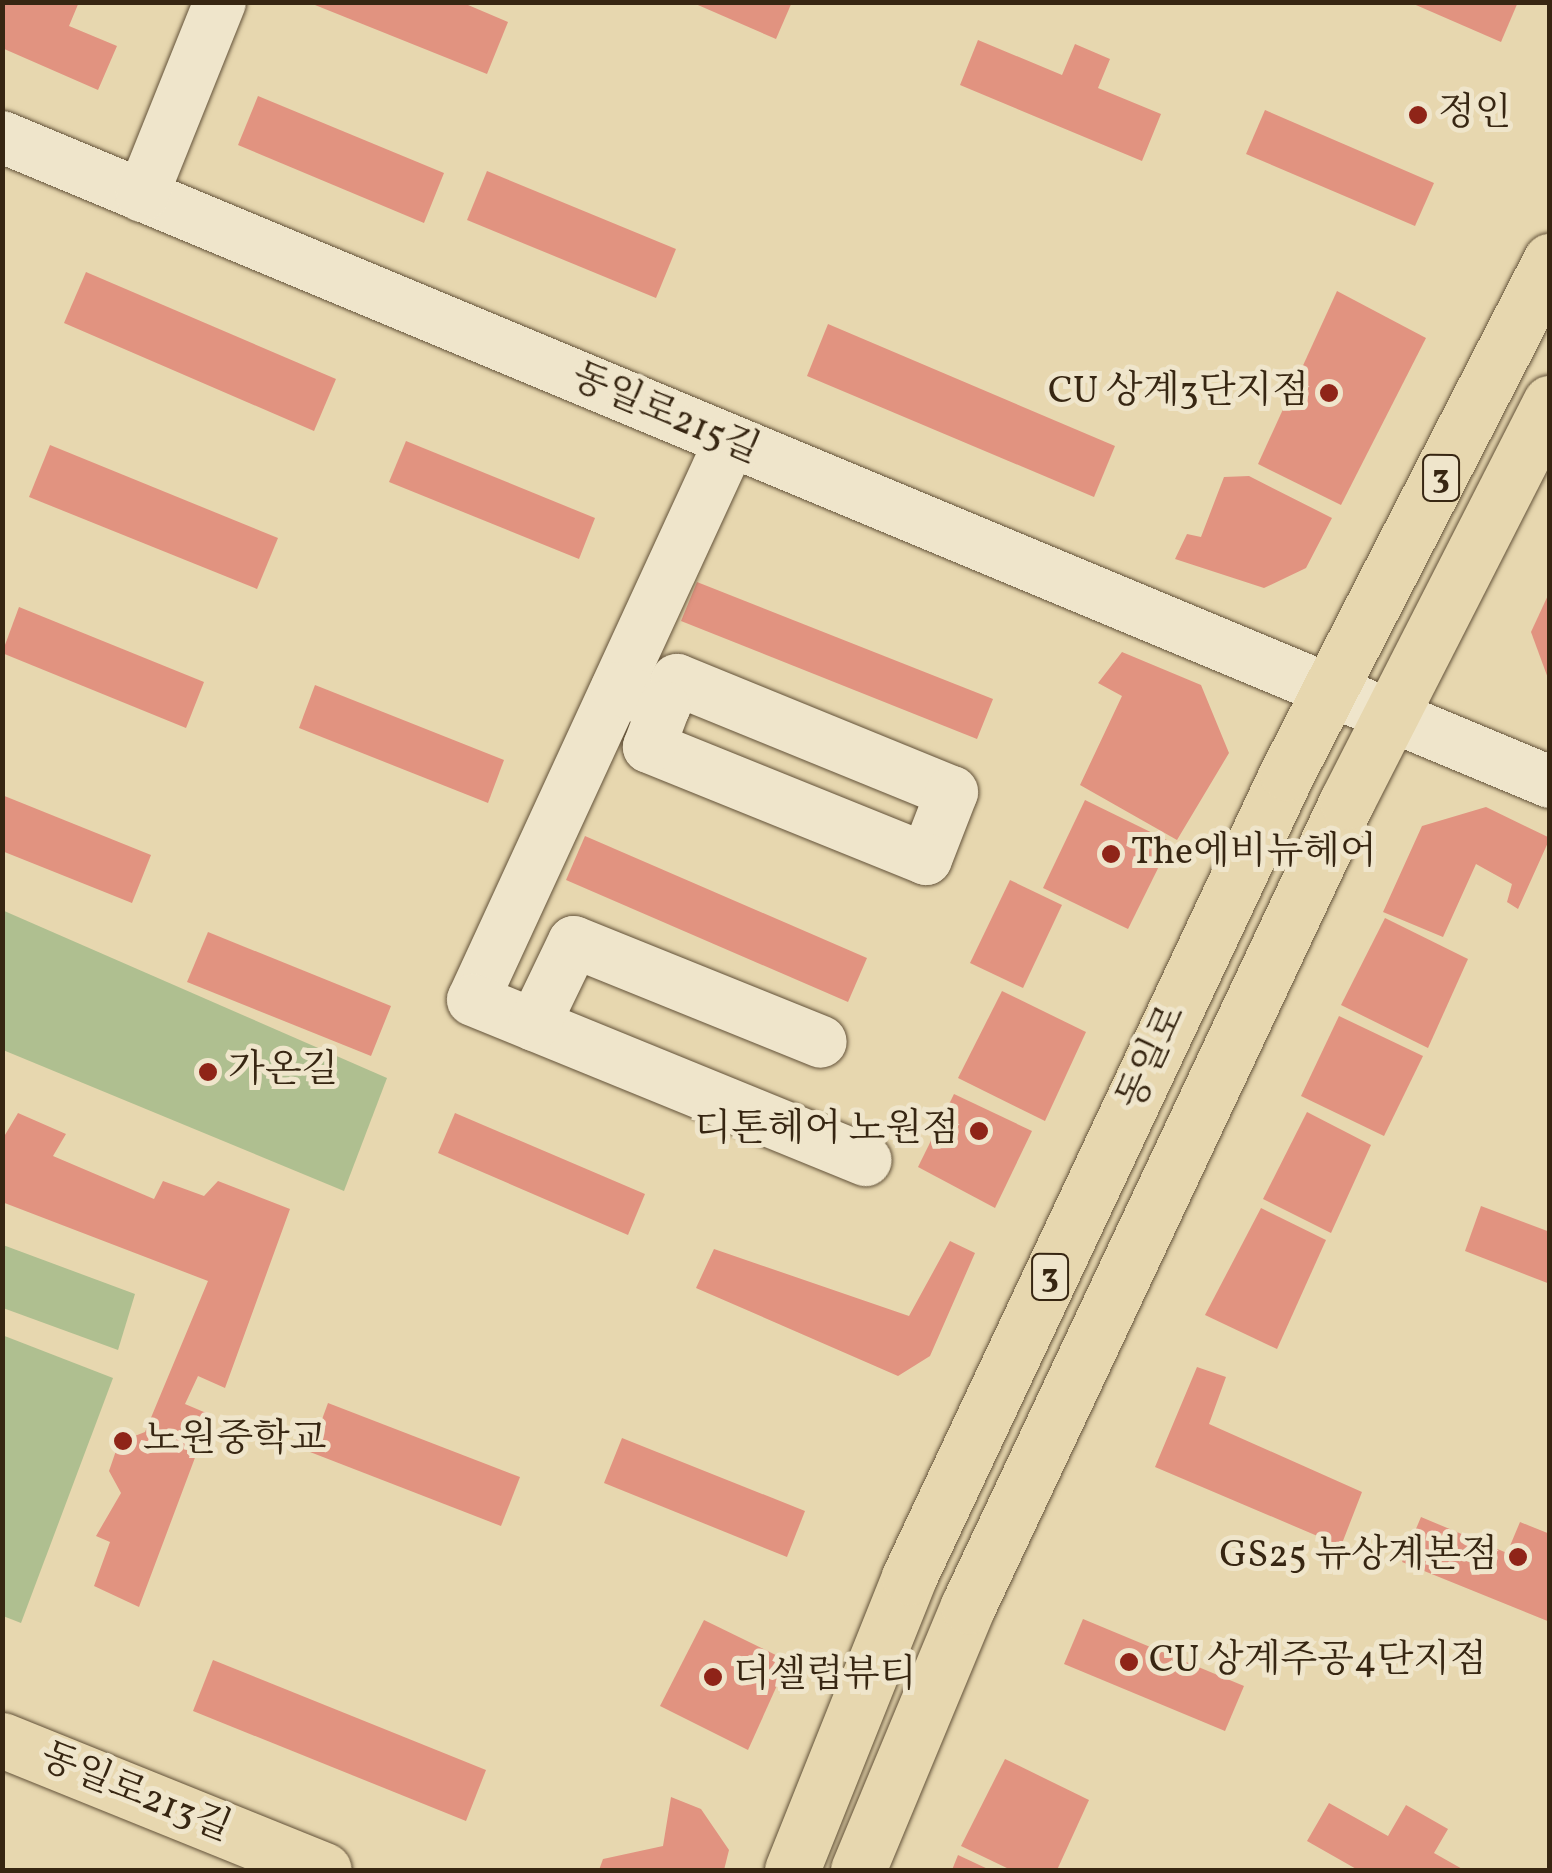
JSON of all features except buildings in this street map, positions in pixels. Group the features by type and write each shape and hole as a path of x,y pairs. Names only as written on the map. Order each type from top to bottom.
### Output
{"main road":[{"name":"동일로","path":"792,1870 909,1577 1328,692 1550,262"},
{"name":"동일로","path":"858,1870 968,1606 1390,717 1550,404"},
{"name":"동일로213길","path":"2,1740 324,1870"}],"street":[{"path":"142,196 220,2"},
{"name":"동일로215길","path":"2,137 1550,782"},
{"path":"730,442 640,698 473,1000 866,1160"},
{"path":"677,680 952,792 926,859 648,747 640,698 677,680"},
{"path":"534,1024 574,942 820,1042"}],"green space":[{"path":"2,910 387,1078 344,1191 3,1050"},
{"path":"3,1245 135,1294 118,1350 3,1308"},
{"path":"2,1335 113,1378 21,1623 3,1616"}],"place":[{"name":"정인","path":"1418,115"},
{"name":"CU 상계3단지점","path":"1329,393"},
{"name":"The에비뉴헤어","path":"1111,854"},
{"name":"가온길","path":"208,1072"},
{"name":"디톤헤어 노원점","path":"979,1131"},
{"name":"노원중학교","path":"123,1441"},
{"name":"GS25 뉴상계본점","path":"1518,1557"},
{"name":"CU 상계주공4단지점","path":"1129,1662"},
{"name":"더셀럽뷰티","path":"713,1677"}]}
